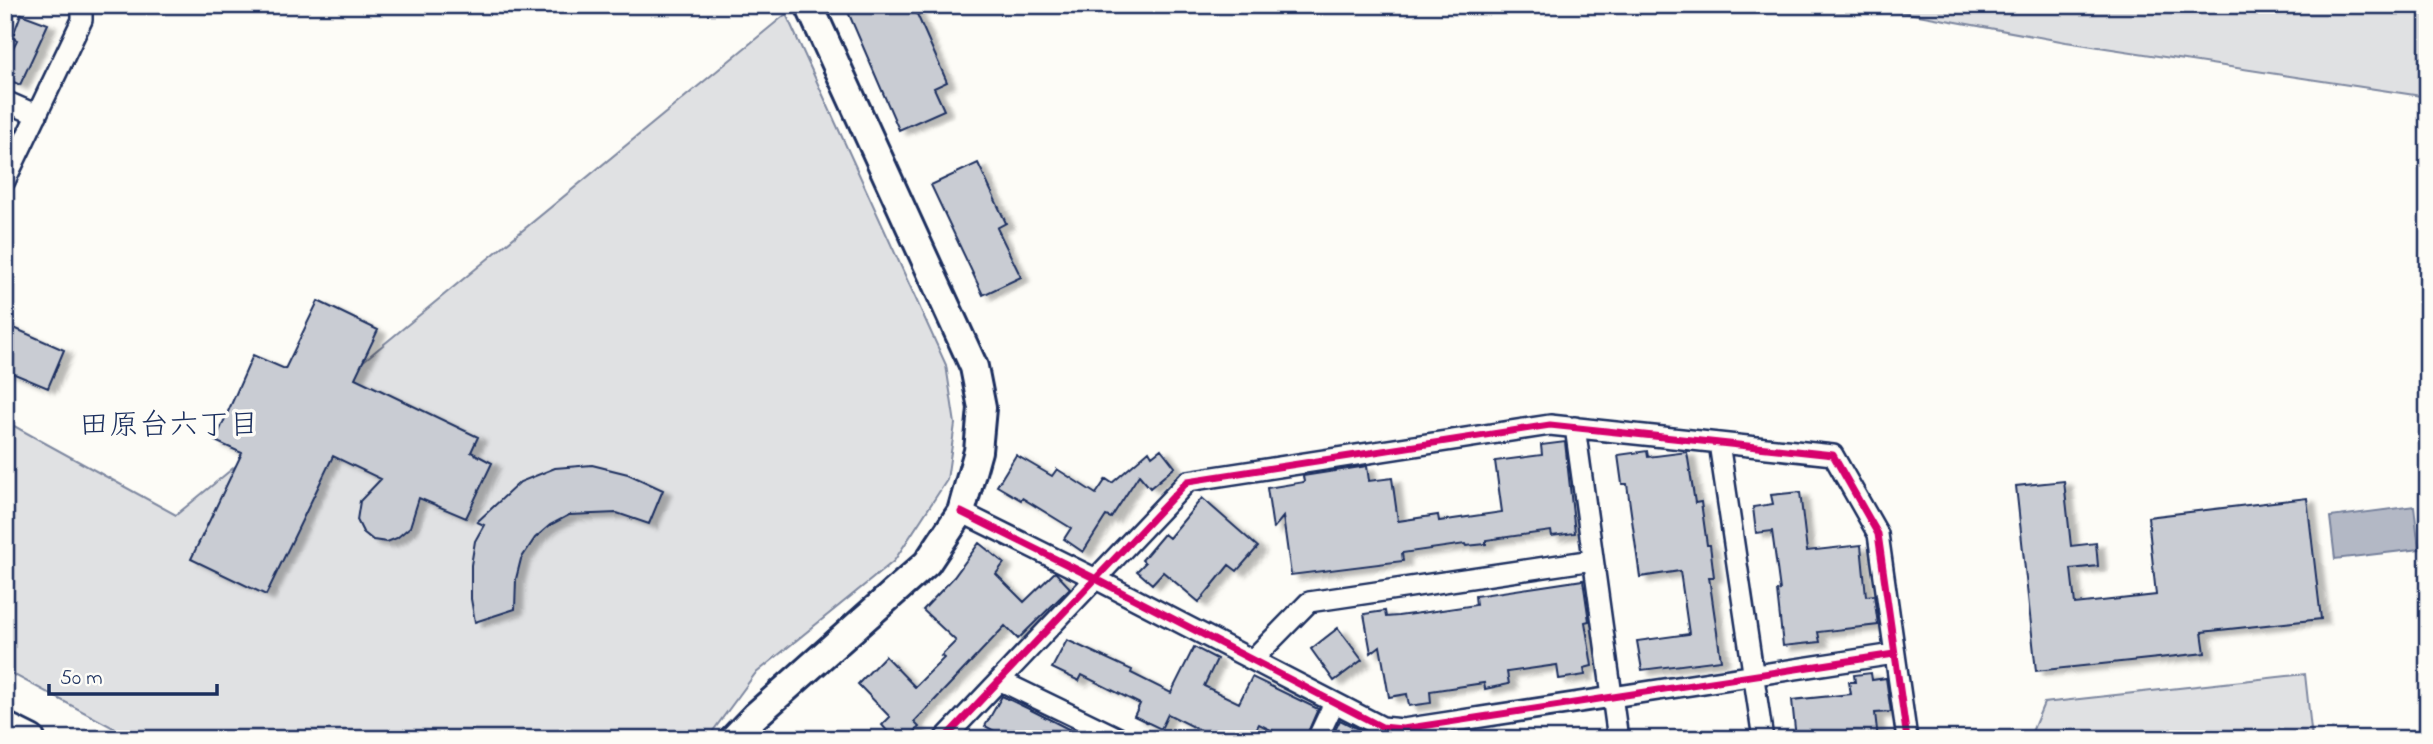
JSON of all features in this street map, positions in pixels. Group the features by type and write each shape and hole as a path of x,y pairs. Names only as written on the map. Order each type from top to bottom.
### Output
{"street":[{"path":"5,181 82,20 82,5"},
{"path":"733,739 755,716 927,563 961,512 978,451 982,408 974,367 809,5"},
{"path":"5,101 37,114"},
{"path":"944,739 1188,481 1550,425 1833,455 1878,534 1907,739"},
{"path":"1575,427 1618,739"},
{"path":"1719,443 1763,739"},
{"path":"961,512 1382,727 1403,729 1894,654"},
{"path":"1252,660 1309,602 1593,560"},
{"path":"1001,681 1121,739"},
{"path":"1317,739 1334,703"},
{"path":"5,726 31,739"}],"shaded area":[{"path":"1684,5 2428,5 2428,97 2066,42 1902,12 1718,10"},
{"path":"786,14 946,365 955,424 947,480 894,561 755,674 707,739 134,739 5,670 5,421 176,515"},
{"path":"2414,506 2419,549 2335,559 2330,517"},
{"path":"2305,674 2312,739 2029,739 2044,703"}],"building":[{"path":"845,5 913,5 947,82 934,88 944,110 899,130"},
{"path":"21,14 48,24 20,85 5,78 5,63 17,40 12,38"},
{"path":"978,163 1006,223 997,228 1021,277 983,295 931,185"},
{"path":"318,301 378,330 355,378 478,437 471,452 492,463 466,518 419,498 410,527 397,538 387,542 373,540 363,532 357,520 360,501 381,479 333,456 266,595 191,559 242,453 215,441 253,355 285,369"},
{"path":"5,324 64,350 48,388 5,370"},
{"path":"1565,442 1575,533 1552,536 1551,531 1486,540 1486,544 1465,544 1402,553 1403,561 1291,575 1283,517 1273,529 1267,488 1304,482 1303,476 1367,466 1369,481 1392,478 1398,521 1438,515 1439,521 1502,512 1495,461 1542,455 1541,445"},
{"path":"1161,449 1175,467 1150,488 1139,475 1111,518 1106,516 1083,552 1064,539 1071,528 997,486 1016,455 1052,476 1057,469 1096,494 1106,479 1112,483 1149,451 1152,456"},
{"path":"1647,451 1648,457 1687,452 1695,503 1701,502 1707,545 1710,545 1714,577 1709,577 1721,660 1642,670 1637,641 1689,634 1680,571 1640,577 1627,484 1622,484 1618,455"},
{"path":"592,465 628,474 663,490 649,524 617,513 569,515 550,525 535,538 521,559 516,579 515,609 475,622 471,599 471,565 475,541 484,525 477,522 520,482 555,468"},
{"path":"2064,481 2071,546 2096,543 2098,566 2071,569 2075,604 2156,595 2148,517 2307,498 2321,619 2202,632 2205,653 2036,671 2016,486"},
{"path":"1800,492 1807,551 1861,545 1866,596 1874,595 1878,625 1818,632 1820,642 1783,646 1777,591 1780,590 1772,531 1756,533 1753,507 1773,504 1771,495"},
{"path":"1202,498 1258,547 1237,571 1229,565 1199,602 1163,572 1152,584 1137,571 1145,563 1142,560 1164,534 1169,538"},
{"path":"979,543 1004,563 996,574 1024,602 1055,572 1070,588 1018,639 1005,626 914,722 919,727 908,739 894,739 882,725 890,717 858,684 885,656 915,687 944,658 941,656 956,641 923,610 954,577"},
{"path":"1583,580 1589,621 1585,622 1592,666 1584,668 1585,675 1559,679 1557,665 1507,672 1509,684 1485,689 1484,683 1430,691 1431,703 1409,706 1407,694 1389,697 1380,646 1371,653 1364,614 1385,611 1386,617 1476,605 1475,596"},
{"path":"1338,628 1362,660 1334,681 1311,649"},
{"path":"1067,640 1132,670 1131,673 1171,693 1194,647 1217,659 1204,686 1239,703 1252,677 1318,709 1305,739 1289,739 1259,724 1251,739 1218,739 1168,714 1161,729 1134,716 1140,704 1082,675 1079,681 1052,668"},
{"path":"1871,673 1872,680 1886,678 1891,712 1875,713 1878,739 1796,739 1792,700 1851,694 1849,682 1855,682 1854,675"},
{"path":"1002,696 1088,739 1009,739 985,726"},
{"path":"1340,720 1378,739 1331,739"}],"cycle path":[{"path":"944,739 1188,481 1550,425 1833,455 1878,534 1907,739"},
{"path":"961,512 1382,727 1403,729 1894,654"}],"district":[{"name":"田原台六丁目","path":"169,424"}]}
